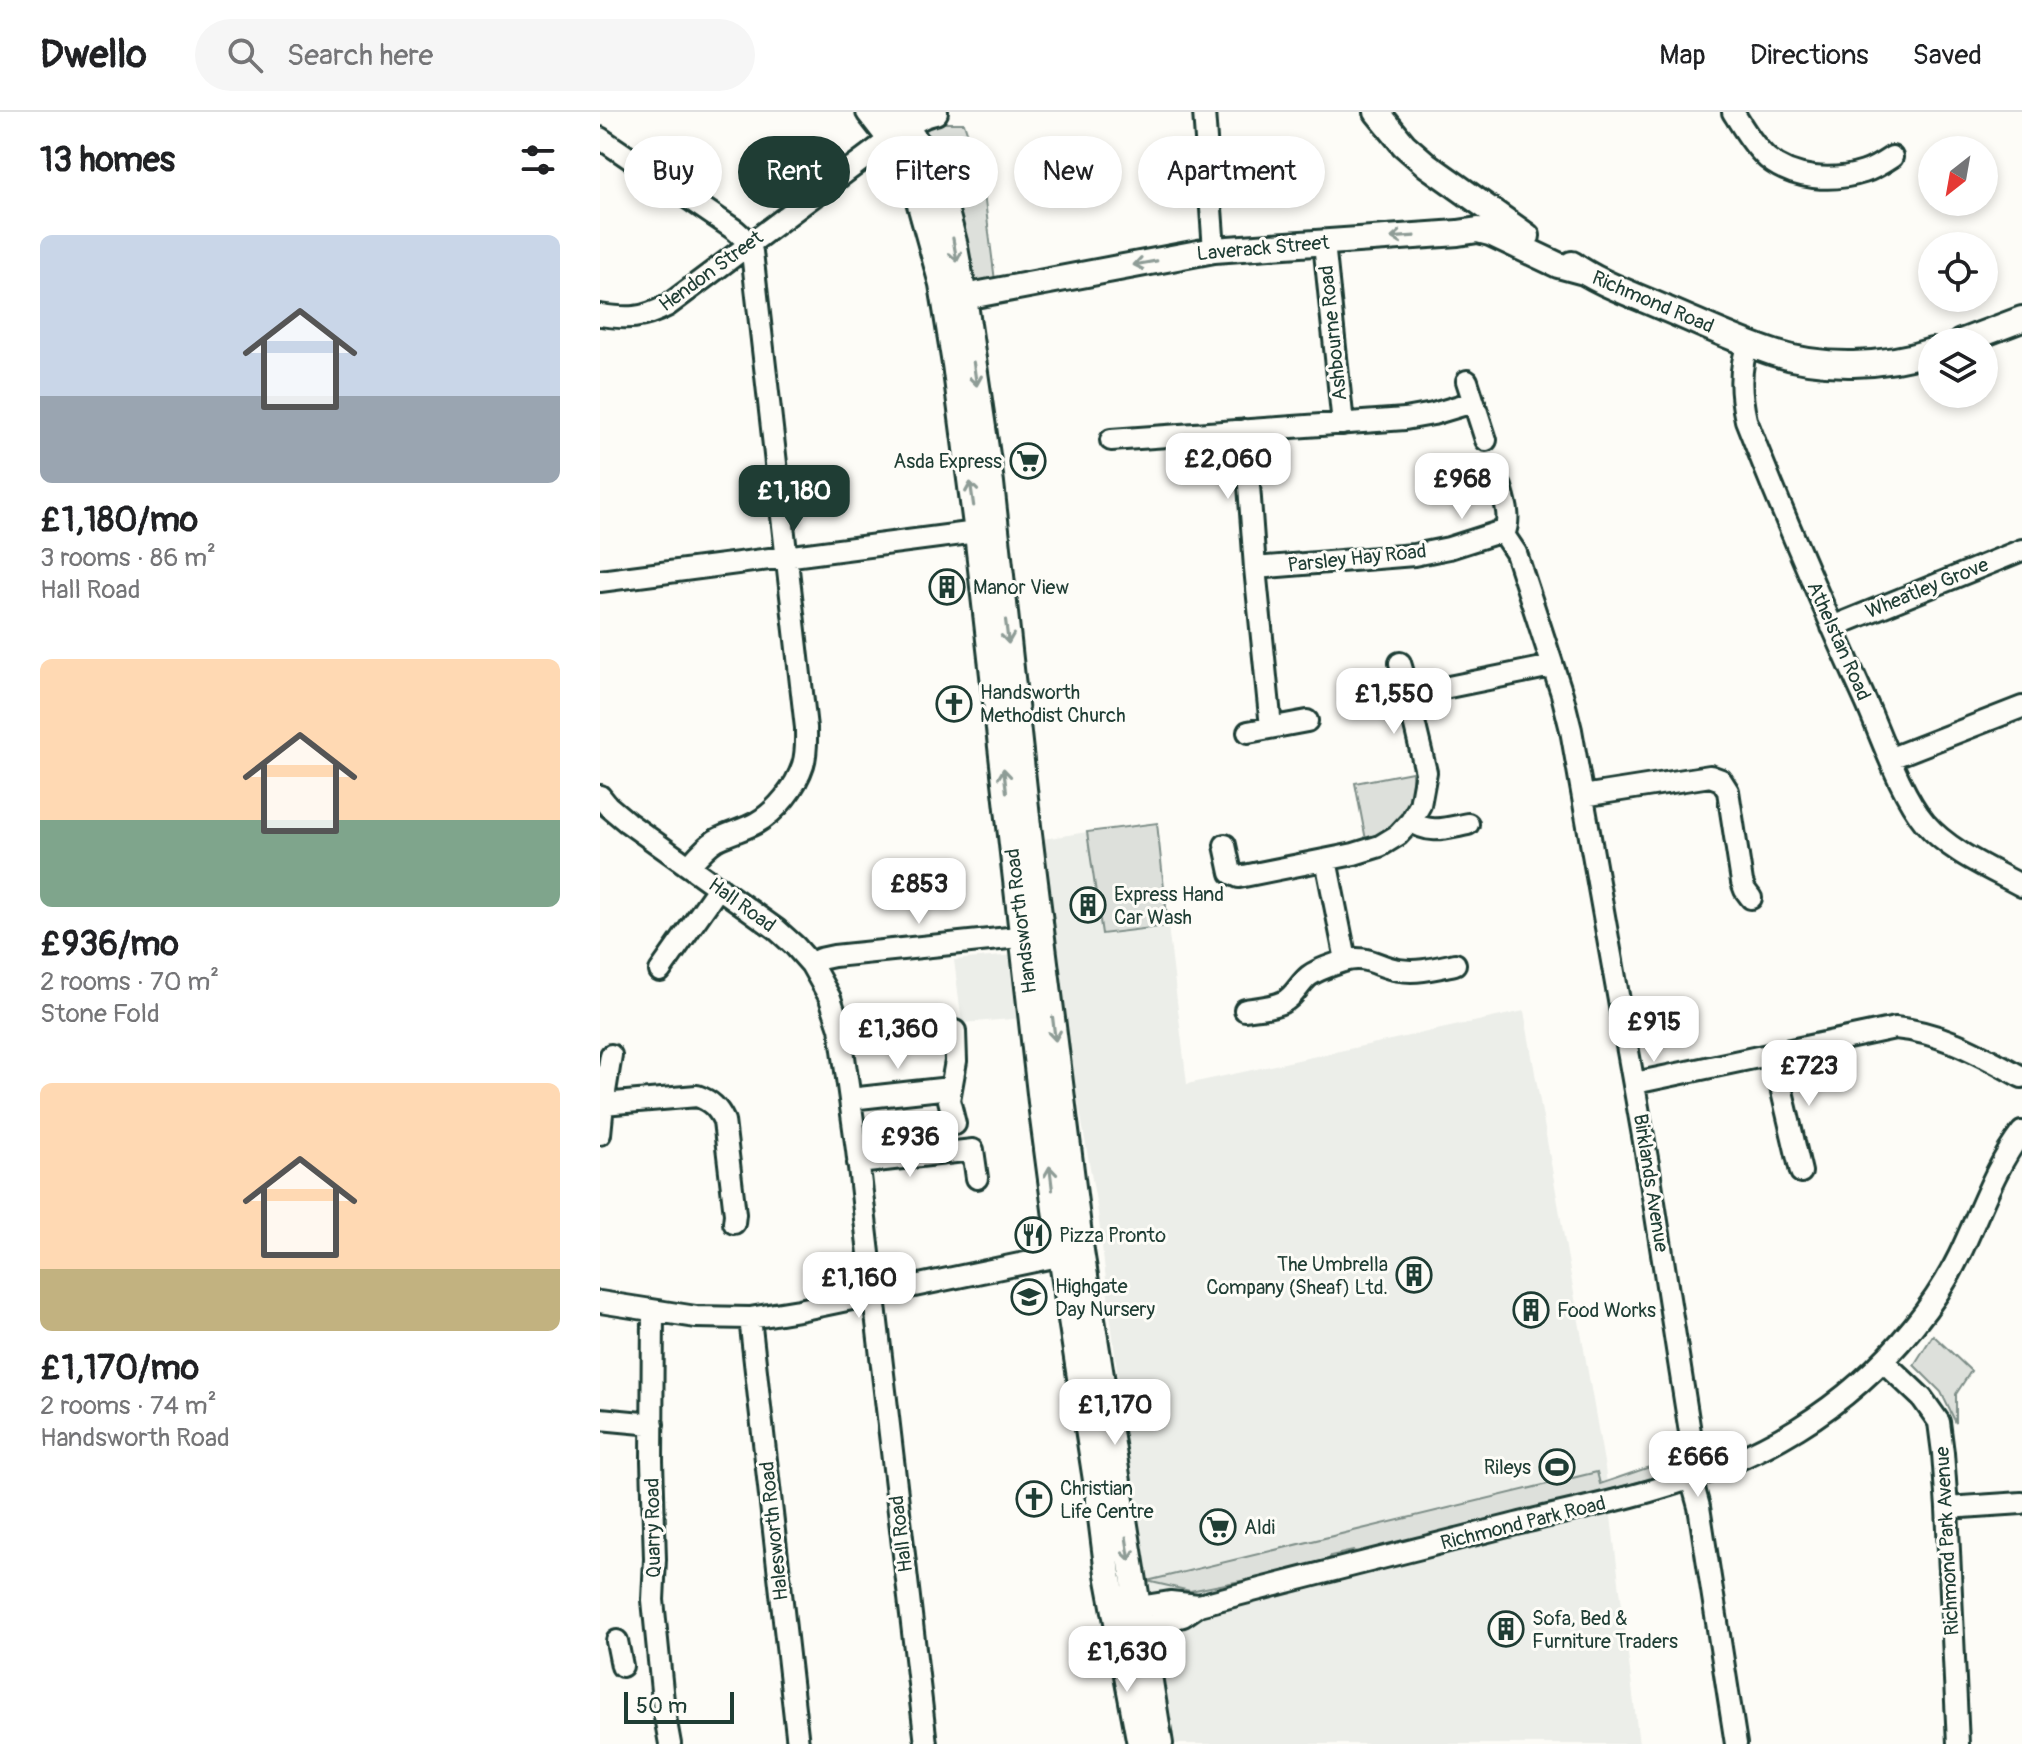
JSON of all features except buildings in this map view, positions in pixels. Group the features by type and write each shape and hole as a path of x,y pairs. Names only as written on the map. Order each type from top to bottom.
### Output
{"main road":[{"name":"Handsworth Road","path":"869,112 911,124 942,197 964,297 986,531 1107,1569 1140,1744"},
{"name":"Richmond Road","path":"1377,112 1404,145 1435,171 1507,224 1584,272 1777,354 1836,363 1891,362 1918,355"},
{"name":"Handsworth Road","path":"911,124 919,201 942,284 986,531"},
{"path":"1435,171 1464,206 1466,215 1458,233"},
{"name":"Laverack Street","path":"964,297 1214,250 1478,230 1558,265 1584,272"},
{"path":"942,284 948,291 964,297"},
{"path":"1998,328 2022,319"},
{"name":"Handsworth Road","path":"1071,1253 1139,1607 1160,1744"}],"street":[{"path":"1204,112 1214,250"},
{"path":"1733,112 1759,151 1783,168 1798,174 1819,178 1883,170"},
{"name":"Hendon Street","path":"600,315 641,317 667,306 911,124"},
{"path":"600,138 735,230 748,245"},
{"name":"Ashbourne Road","path":"1324,243 1343,424"},
{"name":"Hall Road","path":"748,245 752,252 807,747 794,784 761,820 714,842 689,866 776,929 811,964 830,998 840,1028 926,1744"},
{"name":"Athelstan Road","path":"1748,343 1741,374 1746,420 1832,627 1908,797 1927,824 1954,848 2022,886"},
{"path":"1467,381 1486,440"},
{"name":"Ashbourne Road","path":"1111,440 1405,419 1473,402"},
{"path":"1245,430 1271,727"},
{"path":"1225,845 1231,873 1239,877 1380,846 1398,835 1420,805 1426,772 1411,709 1419,693 1552,666 1516,553 1504,535 1508,512 1501,487"},
{"path":"600,581 986,531"},
{"name":"Parsley Hay Road","path":"1255,568 1414,555 1496,533 1504,535"},
{"name":"Wheatley Grove","path":"1832,627 2022,550"},
{"path":"1400,663 1414,699"},
{"name":"Birklands Avenue","path":"1552,666 1571,730 1635,1083 1736,1744"},
{"path":"1891,758 2022,707"},
{"path":"1248,732 1307,721"},
{"path":"1583,796 1710,776 1721,780 1728,791 1742,882 1751,898"},
{"path":"600,796 627,822 689,866"},
{"path":"1411,821 1429,831 1468,824"},
{"path":"1326,860 1346,960"},
{"path":"660,971 719,887"},
{"path":"811,964 834,956 1033,936"},
{"path":"1245,1010 1274,1006 1285,1001 1311,974 1346,960 1362,959 1394,970 1419,972 1455,964"},
{"path":"1635,1083 1895,1028 1915,1029 1943,1037 2022,1077"},
{"path":"955,1031 956,1061 949,1100 955,1124"},
{"path":"1773,1053 1801,1172"},
{"path":"600,1134 611,1055"},
{"path":"850,1099 950,1088"},
{"path":"603,1104 697,1096 713,1104 724,1121 734,1223"},
{"name":"Richmond Park Road","path":"1143,1635 1153,1625 1183,1616 1199,1605 1654,1490 1743,1459 1781,1439 1857,1387 1913,1327 1959,1258 2009,1152 2022,1132"},
{"path":"858,1163 973,1150 977,1178"},
{"path":"600,1302 696,1317 750,1318 1071,1253"},
{"name":"Quarry Road","path":"653,1311 653,1600 670,1744"},
{"name":"Halesworth Road","path":"750,1318 798,1744"},
{"name":"Richmond Park Avenue","path":"1883,1361 1922,1398 1939,1422 1947,1508 1958,1744"},
{"path":"600,1419 653,1424"},
{"path":"1947,1508 2022,1503"},
{"name":"Richmond Park Road","path":"1139,1607 1170,1602 1199,1605"},
{"path":"1124,1653 1129,1618 1139,1607"}],"shaded area":[{"path":"932,123 964,123 968,136 924,136 922,129"},
{"path":"948,208 986,208 995,281 974,285"},
{"path":"1412,772 1408,807 1403,815 1389,829 1366,840 1355,783"},
{"path":"1157,823 1168,926 1102,934 1087,832"},
{"path":"1087,832 1102,933 1168,926 1187,1084 1524,1011 1605,1468 1639,1744 1162,1744 1098,1213 1063,1015 962,1023 954,960 1053,952 1037,840"},
{"path":"1933,1335 1971,1371 1956,1394 1956,1423 1941,1392 1914,1365"},
{"path":"1679,1457 1673,1473 1365,1554 1353,1551 1331,1556 1326,1564 1190,1591 1147,1581 1597,1472 1600,1484"}],"place":[{"name":"Asda Express","path":"1028,461"},
{"name":"Manor View","path":"947,587"},
{"name":"Handsworth Methodist Church","path":"954,704"},
{"name":"Express Hand Car Wash","path":"1088,905"},
{"name":"Pizza Pronto","path":"1033,1235"},
{"name":"The Umbrella Company (Sheaf) Ltd.","path":"1414,1275"},
{"name":"Highgate Day Nursery","path":"1029,1297"},
{"name":"Food Works","path":"1531,1310"},
{"name":"Rileys","path":"1557,1467"},
{"name":"Christian Life Centre","path":"1034,1499"},
{"name":"Aldi","path":"1218,1527"},
{"name":"Sofa, Bed & Furniture Traders","path":"1506,1629"}]}
